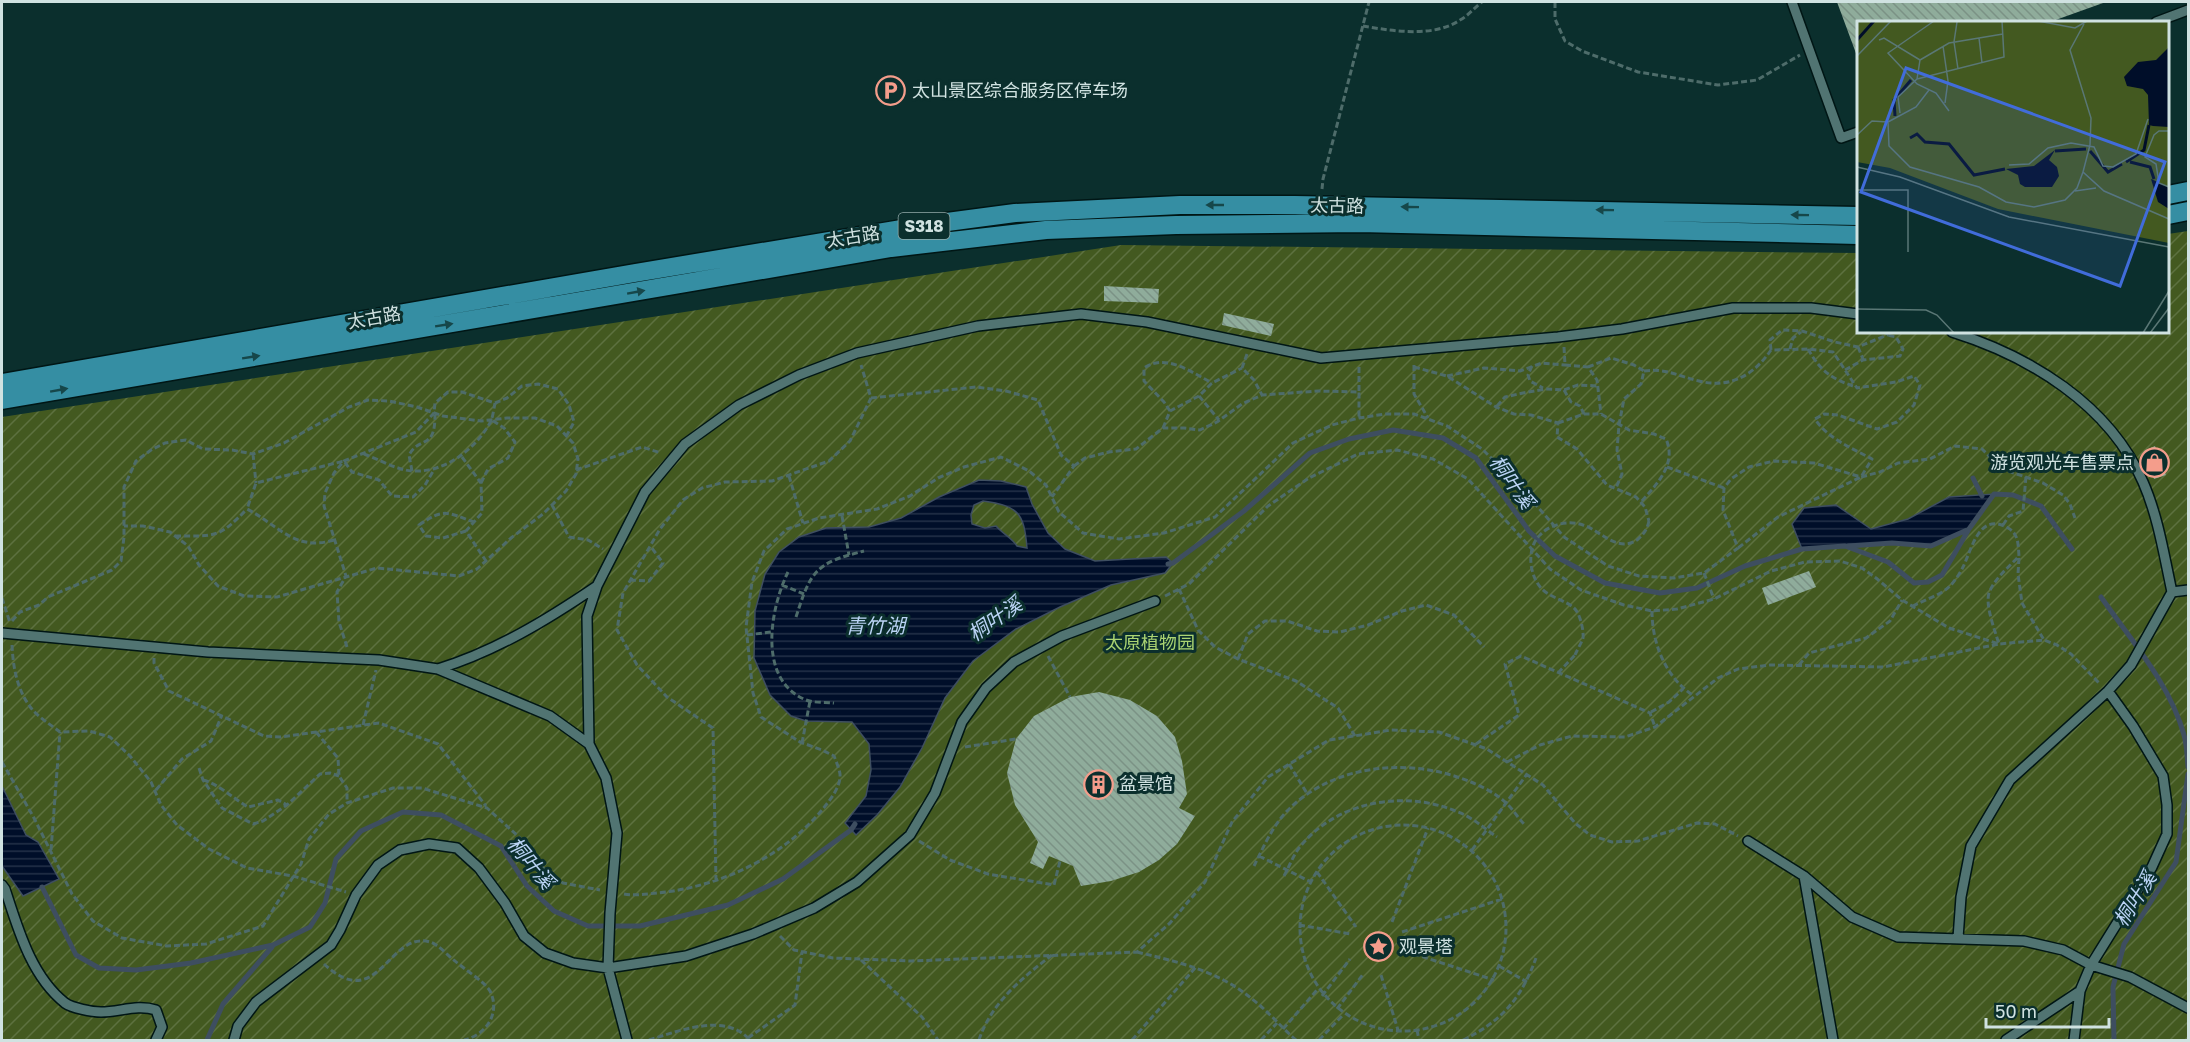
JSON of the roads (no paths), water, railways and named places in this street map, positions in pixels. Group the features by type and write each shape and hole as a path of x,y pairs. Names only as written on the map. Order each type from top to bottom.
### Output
{"main road":[{"path":"2169,195 2188,191"},
{"name":"太古路","path":"2,383 932,224 1015,213 1180,205 1857,216"},
{"path":"2169,215 2188,211"},
{"name":"太古路","path":"2,400 891,248 1011,233 1108,226 1359,223 1857,235"}],"lane":[{"path":"1792,2 1841,138 1857,132"},
{"path":"2159,21 2188,10"},
{"path":"627,1041 608,968 617,834 606,778 589,744 587,616 597,586 645,492 685,444 739,405 800,375 857,353 978,326 1081,314 1147,322 1321,358 1622,329 1732,308 1811,308 1857,314"},
{"path":"1955,333 1985,342 2019,358 2074,393 2101,419 2129,455 2143,482 2154,511 2172,592 2131,664 2108,692 2010,780 1971,846 1961,897 1958,938"},
{"path":"438,669 472,658 552,617 597,586"},
{"path":"2172,592 2188,590"},
{"path":"234,1041 238,1026 256,1002 331,945 356,896 378,865 400,850 429,844 457,848 479,868 505,903 524,936 545,952 573,963 608,968 686,956 771,927 814,908 857,882 910,835 935,793 962,722 986,688 1014,662 1062,636 1155,601"},
{"path":"6,634 208,652 379,660 438,669 550,716 589,744"},
{"path":"2074,1041 2080,991 2091,965 2152,867 2167,834 2167,805 2163,776 2133,726 2108,692"},
{"path":"1748,841 1804,876 1852,916 1898,938 2024,941 2063,950 2091,965 2130,977 2188,1008"},
{"path":"1804,876 1833,1041"},
{"path":"2,885 18,931 42,979 67,1005 100,1012 146,1006 156,1010 162,1027 156,1041"},
{"path":"2006,1041 2080,991"}],"water":[{"name":"青竹湖","path":"979,480 1001,481 1026,487 1032,504 1048,533 1065,549 1095,561 1166,557 1173,563 1165,573 1111,585 1060,607 1016,629 973,661 945,698 922,748 900,787 877,815 856,835 845,823 866,796 871,770 869,744 852,722 806,721 791,716 770,695 754,658 755,611 765,574 779,552 799,537 826,528 869,527 901,518 939,497","holes":["983,501 1004,505 1017,513 1024,526 1027,548 1017,546 996,526 985,528 972,524 971,515 974,505"]},
{"path":"1994,494 1969,529 1931,546 1892,543 1802,549 1792,524 1804,508 1836,505 1871,529 1908,519 1949,497"},
{"path":"2,786 26,835 38,842 59,879 23,896 2,866"}],"waterway":[{"name":"桐叶溪","path":"1168,564 1173,563 1244,511 1310,453 1349,439 1393,430 1443,438 1476,458 1529,531 1555,556 1605,583 1660,593 1697,588 1745,566 1802,549 1845,546 1888,562 1914,583 1928,582 1942,575 1969,529 1994,494 2013,495 2041,506 2072,549"},
{"name":"桐叶溪","path":"1973,478 1982,496"},
{"name":"桐叶溪","path":"1848,546 1892,543 1931,546 1967,530"},
{"name":"桐叶溪","path":"2101,597 2148,663 2169,698 2184,735 2188,767"},
{"name":"桐叶溪","path":"2114,1040 2113,987 2124,944 2176,862 2188,774"},
{"name":"桐叶溪","path":"42,887 76,955 99,968 136,970 191,963 273,945 310,927 325,903 336,859 361,831 403,812 441,815 501,846 527,886 554,911 588,926 640,926 728,905 783,879 851,830 855,824"},
{"name":"桐叶溪","path":"207,1040 223,1004 272,947"}],"place":[{"name":"太山景区综合服务区停车场","path":"891,91"},
{"name":"游览观光车售票点","path":"2155,463"},
{"name":"盆景馆","path":"1098,784"},
{"name":"观景塔","path":"1378,947"}],"park label":[{"name":"太原植物园","path":"1150,643"}]}
